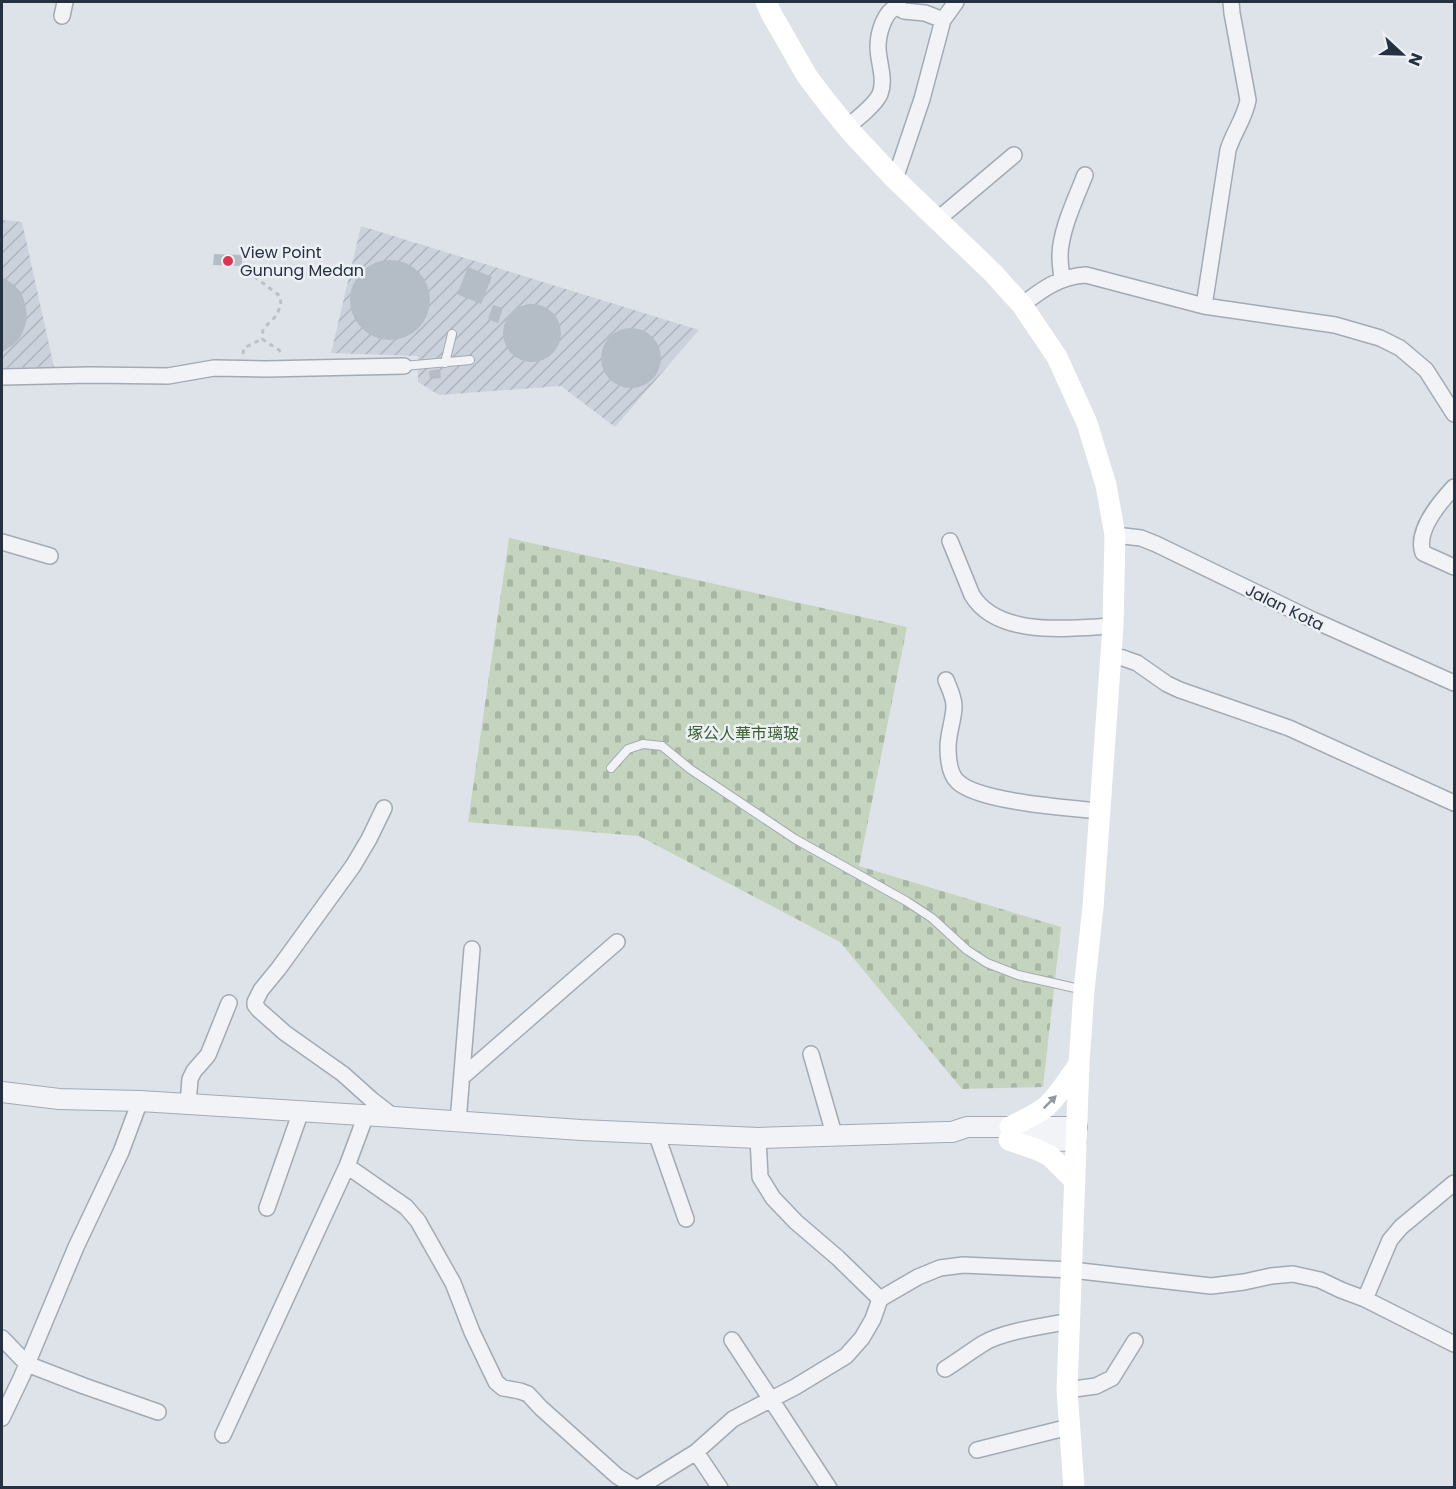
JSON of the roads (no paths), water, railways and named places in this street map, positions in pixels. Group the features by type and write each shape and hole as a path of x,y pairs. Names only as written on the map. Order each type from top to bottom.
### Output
{"main road":[{"path":"766,2 807,76 829,105 895,179 993,273 1022,305 1057,357 1088,423 1106,485 1115,535 1113,626 1093,908 1079,1064 1067,1390 1074,1488"},
{"path":"1075,1181 1050,1156 1009,1133 1046,1106 1065,1085 1079,1064"}],"street":[{"path":"895,179 919,108 943,20 956,2"},
{"path":"1204,306 1228,150 1246,110 1248,100 1231,2"},
{"path":"848,127 875,102 881,91 878,46 884,21 890,10 897,7 904,11 925,13 943,20"},
{"path":"937,220 1014,155"},
{"path":"1062,279 1061,242 1085,175"},
{"path":"1022,305 1062,279 1086,275 1204,306 1335,325 1380,338 1400,348 1426,370 1455,414"},
{"path":"2,377 168,376 214,368 404,366"},
{"path":"1455,487 1439,504 1426,527 1420,546 1423,553 1455,567"},
{"name":"Jalan Kota","path":"1115,535 1141,538 1164,547 1323,625 1455,683"},
{"path":"950,541 972,595 987,612 1012,622 1038,628 1113,626"},
{"path":"2,542 50,556"},
{"path":"1111,656 1137,663 1167,684 1180,690 1289,728 1455,803"},
{"path":"946,680 954,707 948,745 950,766 955,780 962,786 988,795 1028,804 1100,811"},
{"path":"384,808 369,839 352,866 261,990 255,1005 285,1033 343,1074 394,1117"},
{"path":"462,1077 617,942"},
{"path":"458,1122 472,949"},
{"path":"188,1104 190,1079 198,1065 208,1055 229,1003"},
{"path":"811,1054 834,1134"},
{"path":"2,1092 59,1099 140,1101 581,1130 758,1138 952,1132 967,1138 1009,1133 1077,1134"},
{"path":"2,1418 76,1247 121,1152 140,1101"},
{"path":"267,1208 301,1111"},
{"path":"223,1435 346,1166 366,1115"},
{"path":"656,1133 686,1219"},
{"path":"758,1138 760,1177 773,1198 880,1299"},
{"path":"346,1166 406,1207 418,1221 453,1283 472,1332 496,1382 503,1388 528,1394 617,1476 637,1488 696,1452 733,1419 771,1400 846,1356 862,1338 873,1319 880,1299 918,1277 940,1268 963,1265 1072,1270 1211,1286 1293,1274 1320,1280 1365,1299 1455,1344"},
{"path":"1365,1299 1390,1240 1401,1227 1455,1183"},
{"path":"945,1369 985,1342 1005,1335 1070,1321"},
{"path":"2,1338 27,1364 158,1412"},
{"path":"732,1340 829,1488"},
{"path":"1067,1390 1096,1386 1112,1378 1135,1341"},
{"path":"977,1450 1069,1427"},
{"path":"696,1452 720,1488"}],"lane":[{"path":"445,363 452,334"},
{"path":"404,366 470,360"},
{"path":"611,768 628,749 643,744 662,746 690,769 795,839 932,918 966,950 987,963 1018,975 1084,990"}],"place":[{"name":"View Point Gunung Medan","path":"228,261"}],"park label":[{"name":"塚公人華市璃玻","path":"743,733"}]}
